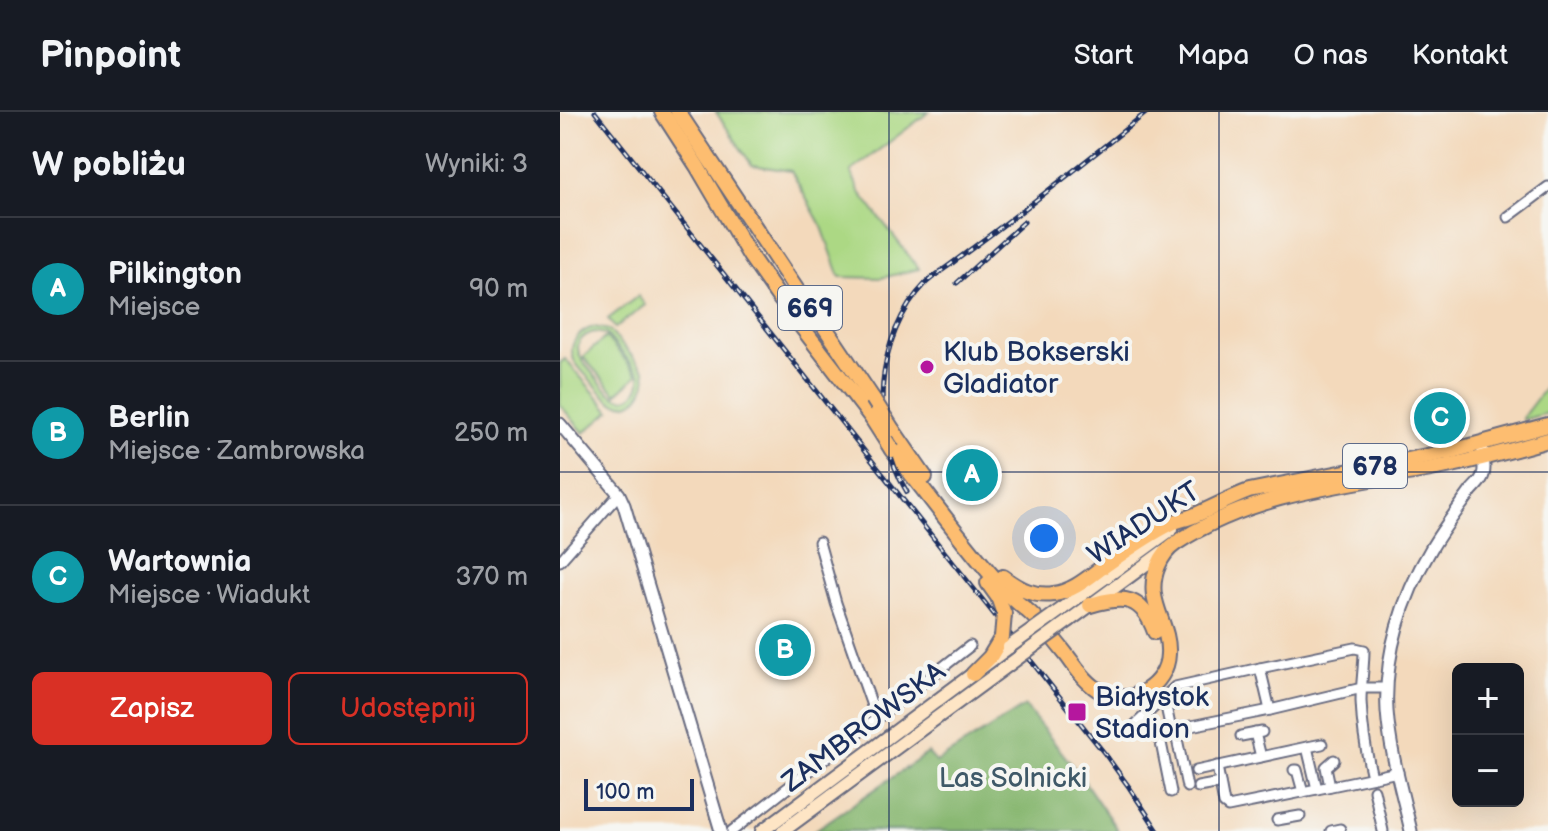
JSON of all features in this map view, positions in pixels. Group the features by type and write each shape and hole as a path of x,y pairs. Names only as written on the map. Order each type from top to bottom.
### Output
{"main road":[{"name":"669","path":"662,112 750,256 871,417 892,450"},
{"name":"669","path":"678,112 923,475 1003,577"},
{"name":"678","path":"1484,450 1548,425"},
{"name":"678","path":"1484,450 1548,440"},
{"path":"892,450 999,584 1037,620 1090,684 1105,694 1120,698 1140,694 1151,688 1164,671 1168,644 1153,589 1157,567 1167,549"},
{"path":"892,450 928,507 993,589 1002,606 1006,642 973,674"},
{"name":"WIADUKT","path":"997,665 1018,658 1066,614 1161,537 1232,497 1265,487 1452,451 1484,450"},
{"name":"WIADUKT","path":"997,665 1006,642 1090,605 1167,549 1217,520 1266,501 1446,466 1484,450"},
{"path":"1003,577 1032,593 1047,595 1064,592 1172,522 1192,517"},
{"path":"1003,577 1051,625 1100,682 1126,690 1146,681 1155,669 1160,653 1147,613 1127,600 1109,599 1090,605"},
{"name":"ZAMBROWSKA","path":"762,831 973,674 997,665"},
{"name":"ZAMBROWSKA","path":"783,831 997,665"}],"street":[{"path":"1508,217 1548,187"},
{"path":"560,424 619,494 721,831"},
{"path":"1411,831 1390,736 1389,656 1407,600 1431,548 1471,490 1473,474 1484,450"},
{"path":"560,561 619,494"},
{"name":"ZAMBROWSKA","path":"819,542 836,603 877,720"},
{"path":"1133,727 1177,686 1365,645 1362,688 1365,745 1372,777"},
{"name":"ZAMBROWSKA","path":"732,831 970,646"},
{"path":"1260,668 1270,710"},
{"path":"1171,792 1156,728 1173,730 1362,688 1387,688"},
{"path":"1164,697 1187,787"},
{"path":"1241,736 1259,733 1261,757"},
{"path":"1196,771 1322,744"},
{"path":"1307,747 1317,789"},
{"path":"1330,786 1326,767 1334,760"},
{"path":"1217,766 1224,804 1228,807 1398,772"},
{"path":"1294,770 1297,770 1303,792"},
{"path":"1198,787 1220,783"},
{"path":"1374,790 1383,831"},
{"path":"1277,820 1296,817 1295,831"}],"green space":[{"path":"716,112 929,112 851,171 859,191 919,269 881,278 840,277 822,227 791,171 752,165"},
{"path":"638,296 645,305 615,328 608,319"},
{"path":"589,329 609,330 645,371 645,386 633,401 620,404 609,400 576,363 572,354 573,344 579,335","holes":["594,332 606,334 640,374 637,391 624,399 608,391 579,352 578,346 585,336"]},
{"path":"606,337 638,375 616,394 583,357"},
{"path":"565,359 610,411 584,433 560,405 560,363"},
{"path":"1548,384 1548,413 1522,420 1522,418"},
{"name":"Las Solnicki","path":"1025,706 1080,775 1118,831 814,831 928,753 936,762"}],"railway":[{"path":"595,112 1105,754 1158,831"},
{"path":"907,492 887,440 883,384 887,356 909,305 929,280 1147,112"},
{"path":"957,283 1024,222"}],"place":[{"name":"Klub Bokserski Gladiator","path":"927,367"},
{"name":"Wartownia","path":"1440,418"},
{"name":"Pilkington","path":"972,475"},
{"name":"Berlin","path":"785,650"},
{"name":"Białystok Stadion","path":"1077,712"}]}
